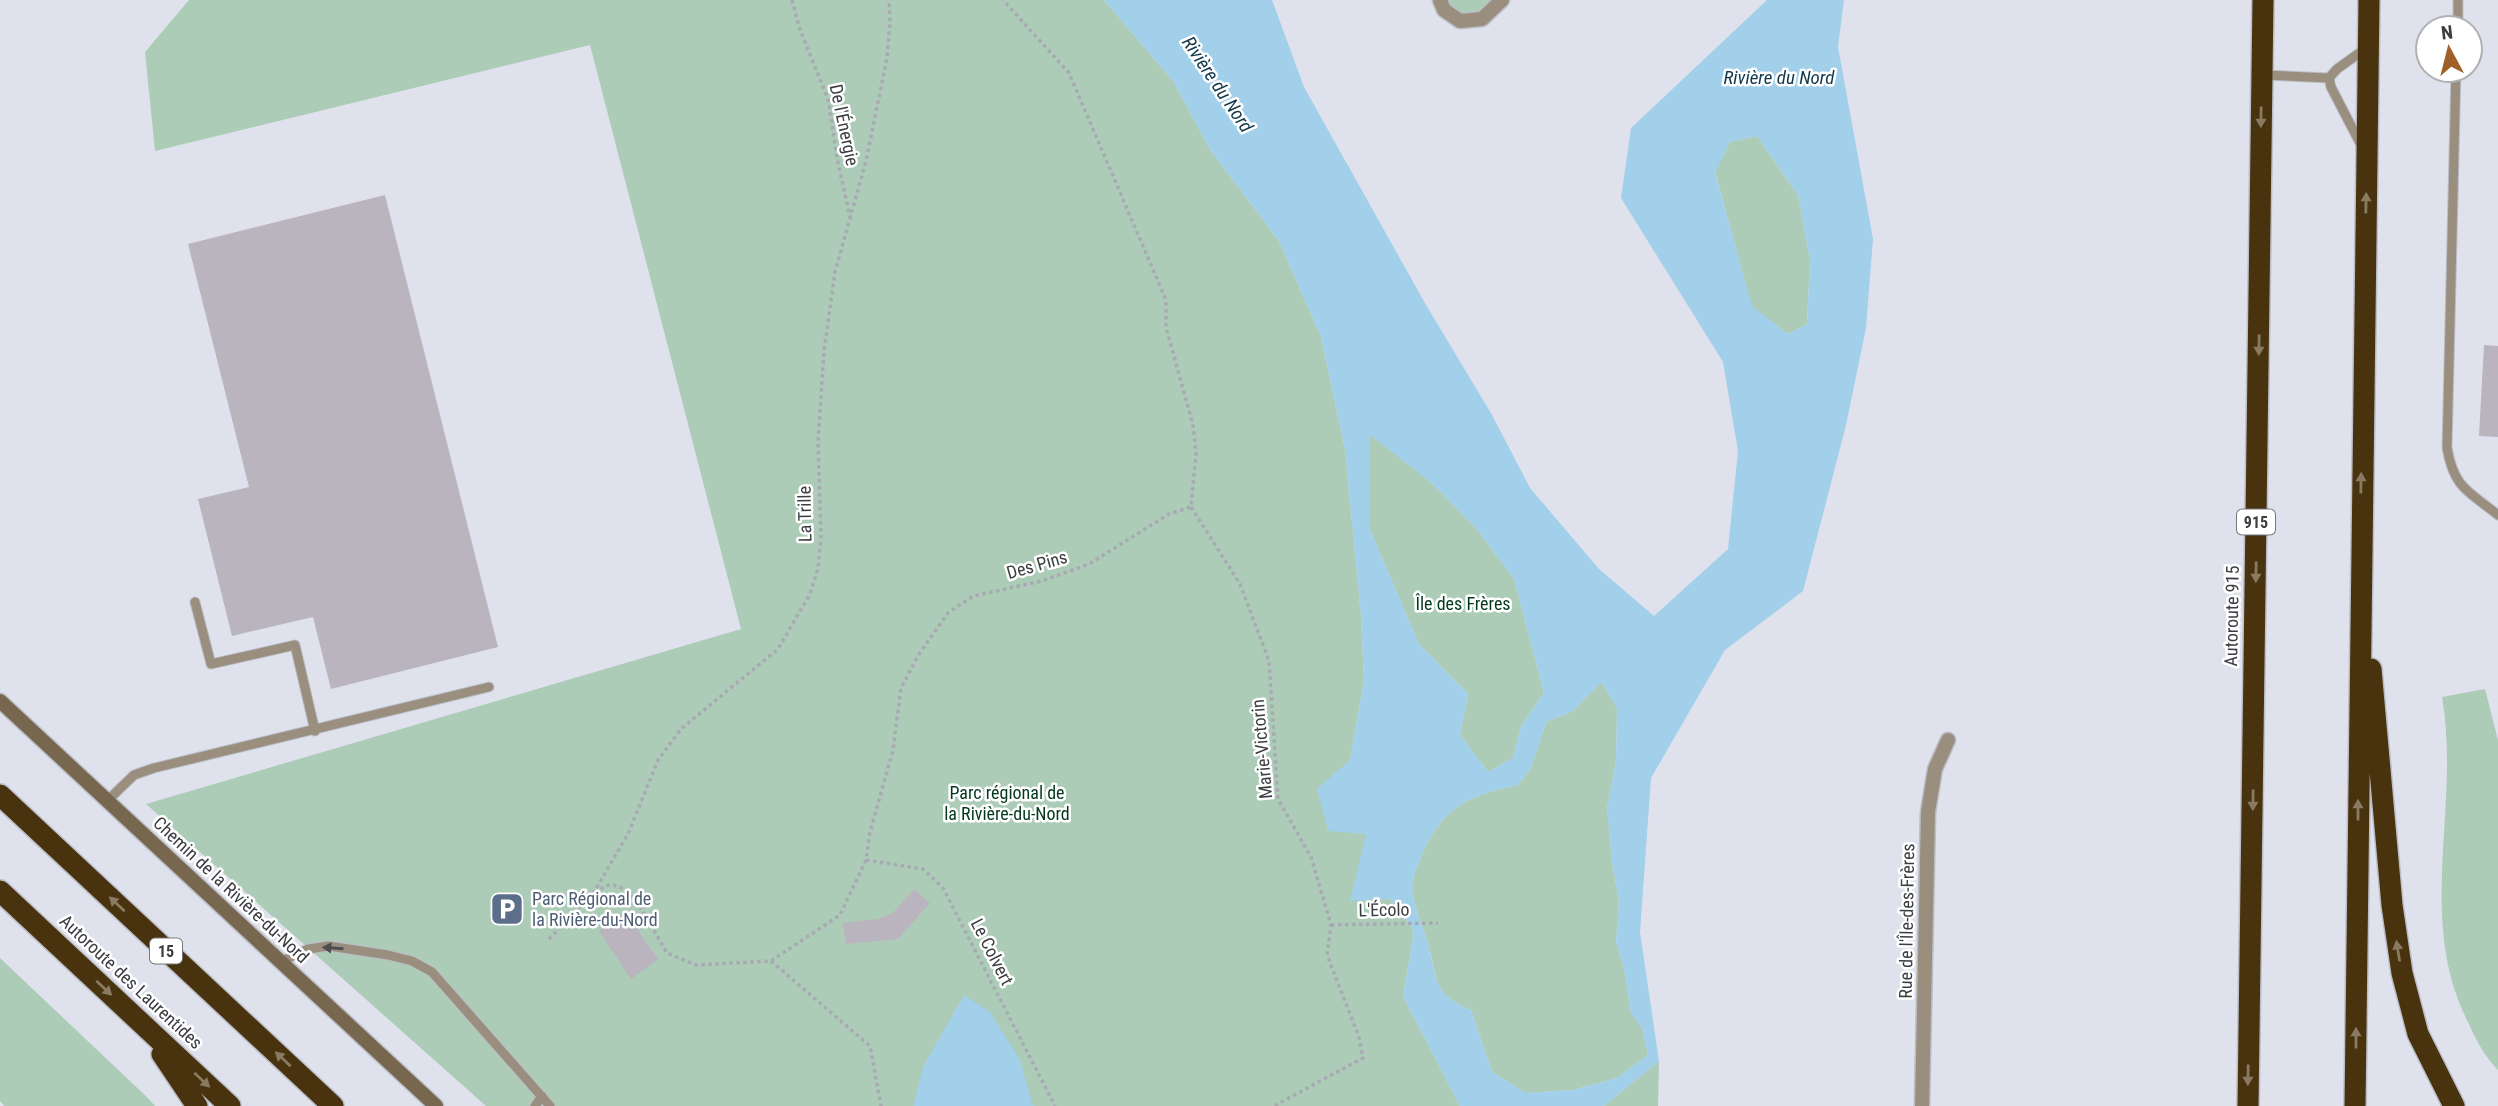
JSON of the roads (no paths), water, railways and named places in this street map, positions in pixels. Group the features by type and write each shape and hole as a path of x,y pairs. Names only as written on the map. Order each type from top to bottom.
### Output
{"highway":[{"name":"Autoroute 915","path":"2248,1106 2263,0"},
{"path":"2355,1106 2369,0"},
{"path":"2360,551 2398,952 2413,1021 2454,1106"},
{"name":"15","path":"0,795 332,1106"},
{"name":"Autoroute des Laurentides","path":"0,891 230,1106"},
{"path":"138,1020 197,1106"}],"street":[{"path":"1440,0 1444,10 1460,21 1482,19 1502,0"},
{"name":"Chemin de la Rivière-du-Nord","path":"0,701 436,1106"},
{"name":"Rue de l'Île-des-Frères","path":"1922,1106 1928,812 1935,769 1948,740"}],"lane":[{"path":"2329,78 2368,47"},
{"path":"2262,75 2329,78"},
{"path":"2329,78 2331,87 2367,156"},
{"path":"2456,84 2447,449 2450,466 2458,483 2498,515"},
{"path":"195,602 211,664 295,645 315,731"},
{"path":"107,801 127,780 142,771 489,687"},
{"path":"280,962 300,952 329,946 412,961 432,972 550,1106"},
{"path":"536,1106 542,1096"}],"water":[{"name":"Rivière du Nord","path":"1104,0 1272,0 1304,87 1426,305 1492,415 1530,488 1599,569 1654,616 1728,549 1738,451 1723,362 1621,198 1631,128 1767,0 1844,0 1838,47 1873,239 1866,328 1846,425 1803,591 1725,650 1651,778 1640,932 1659,1061 1604,1106 1460,1106 1403,996 1414,931 1390,899 1350,901 1366,834 1328,831 1317,789 1350,760 1364,680 1361,615 1345,449 1321,337 1279,241 1211,151 1173,81","holes":["1757,136 1798,195 1810,260 1807,324 1788,334 1752,306 1715,173 1730,142","1370,435 1433,484 1475,527 1514,579 1544,693 1521,727 1513,758 1488,772 1460,735 1468,694 1419,644 1370,530","1601,682 1617,708 1616,762 1607,808 1619,901 1616,942 1624,968 1631,1013 1642,1028 1648,1055 1617,1078 1573,1090 1526,1093 1492,1072 1471,1010 1449,998 1439,984 1415,906 1414,875 1429,840 1447,815 1471,799 1518,785 1531,768 1546,722 1573,711"]},
{"path":"964,995 990,1012 1020,1060 1033,1106 913,1106 923,1067"}],"place":[{"name":"Parc Régional de la Rivière-du-Nord","path":"507,909"}],"park label":[{"name":"Île des Frères","path":"1463,604"},
{"name":"Parc régional de la Rivière-du-Nord","path":"1007,803"}]}
